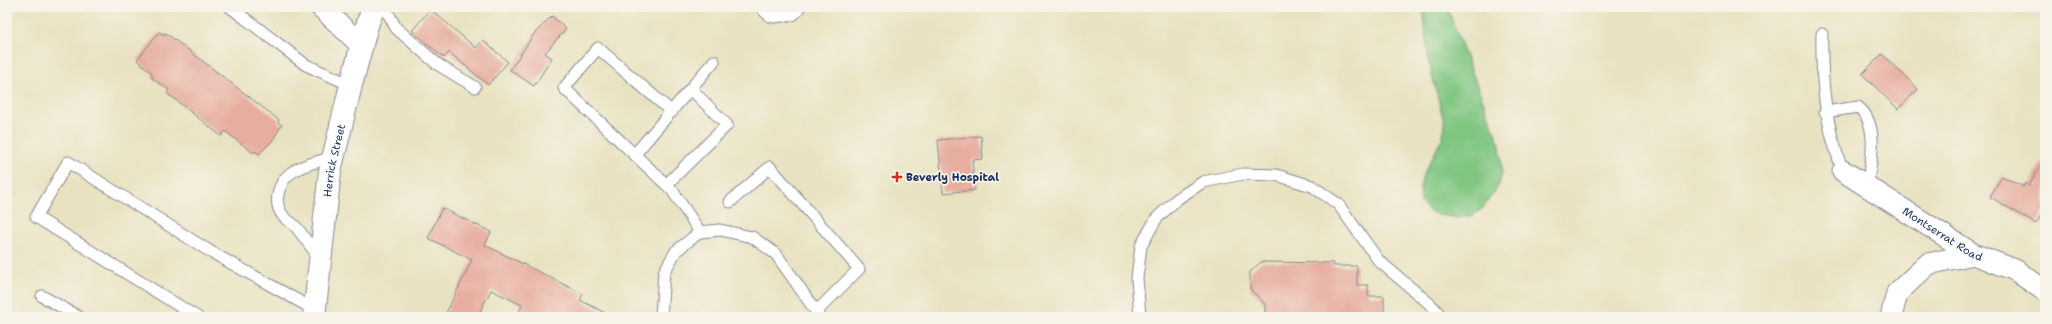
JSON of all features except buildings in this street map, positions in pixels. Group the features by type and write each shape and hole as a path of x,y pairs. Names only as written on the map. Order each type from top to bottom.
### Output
{"street":[{"path":"321,7 362,46"},
{"name":"Herrick Street","path":"314,314 330,171 351,85 374,7"},
{"path":"767,7 773,12 792,8"},
{"name":"Montserrat Road","path":"1843,170 1973,254 2015,270 2045,291"},
{"path":"1891,317 1897,293 1928,264 1973,254"}],"lane":[{"path":"230,7 306,65 351,85"},
{"path":"385,7 396,28 437,64 475,87"},
{"path":"1822,34 1825,112 1833,146 1843,170"},
{"path":"672,112 598,48 564,88 667,184 700,232"},
{"path":"635,154 714,61"},
{"path":"667,184 727,125 691,89"},
{"path":"1825,112 1858,107 1866,113 1870,126 1872,153 1867,186"},
{"path":"320,257 307,243 296,227 282,215 278,202 278,191 284,180 293,171 333,157"},
{"path":"197,317 36,217 68,162 211,252 314,314"},
{"path":"661,317 664,272 676,251 700,232 720,230 752,237 776,254 818,314 860,269 770,167 730,202"},
{"path":"1140,317 1137,278 1141,246 1156,220 1177,199 1203,182 1243,174 1276,175 1312,186 1338,204 1379,261 1431,305 1442,317"},
{"path":"42,296 79,317"}],"green space":[{"path":"1423,7 1447,7 1500,145 1502,172 1499,185 1483,208 1472,216 1458,218 1444,216 1430,212 1421,203 1420,189 1423,175 1442,139 1445,126 1428,59"}],"place":[{"name":"Beverly Hospital","path":"897,177"}]}
